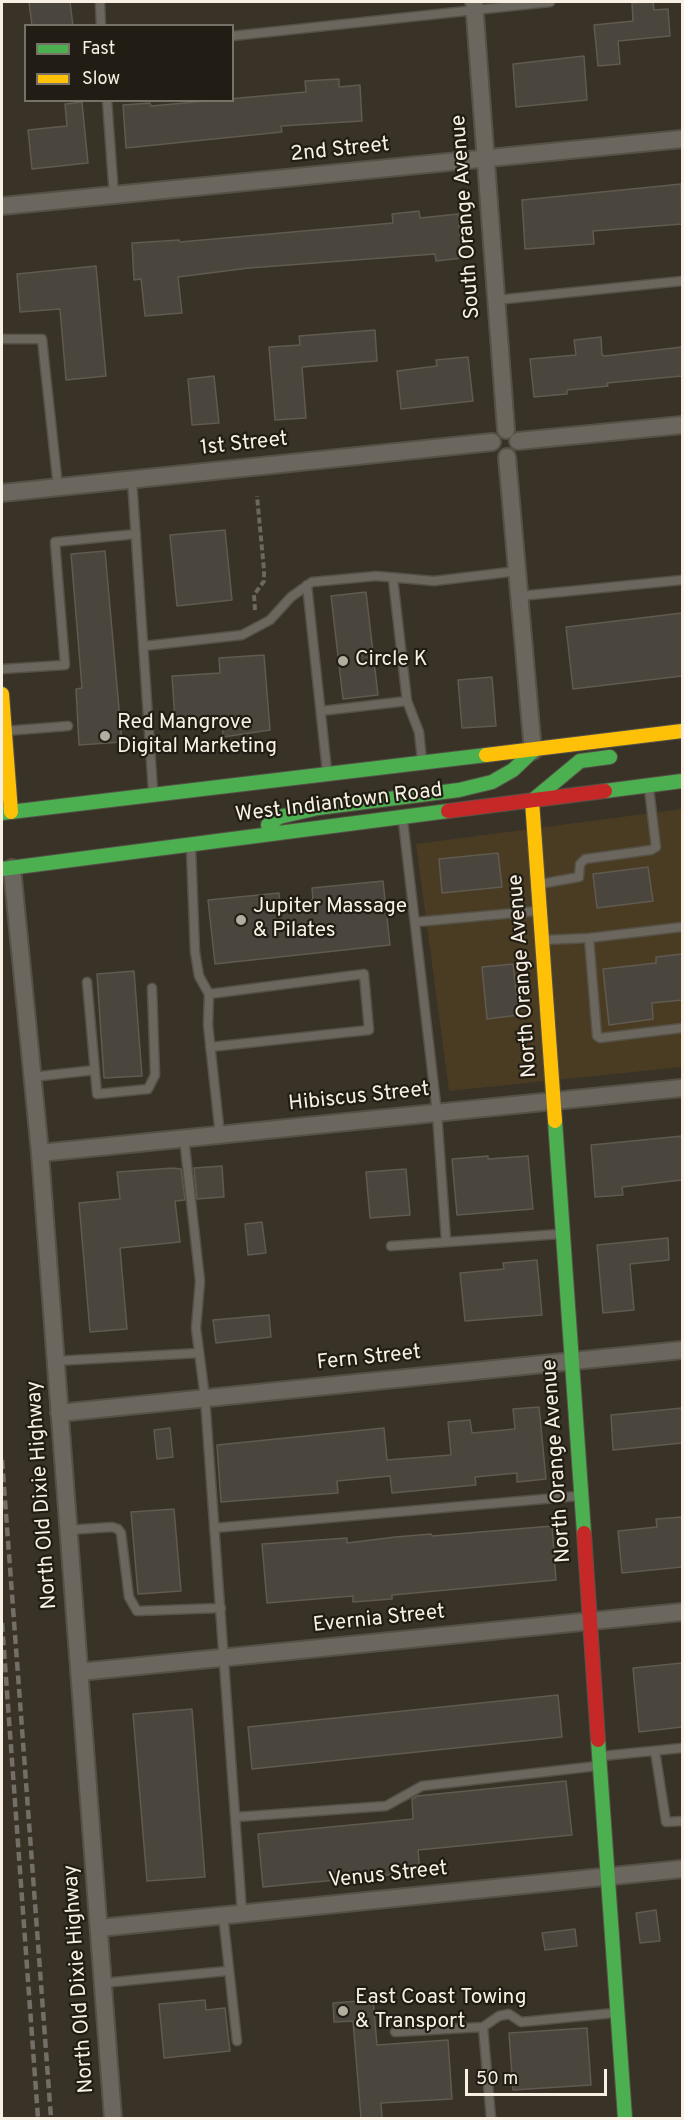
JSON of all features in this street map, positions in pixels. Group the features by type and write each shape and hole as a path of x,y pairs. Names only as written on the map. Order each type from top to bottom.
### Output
{"main road":[{"path":"2,694 6,812"},
{"name":"West Indiantown Road","path":"6,812 533,751 682,731"},
{"path":"253,837 279,817 318,808 459,790 492,782 513,771 533,751"},
{"path":"532,801 580,761 626,755"},
{"name":"West Indiantown Road","path":"7,869 682,781"},
{"name":"North Orange Avenue","path":"532,801 625,2118"}],"street":[{"name":"South Orange Avenue","path":"474,5 496,300 512,436"},
{"name":"2nd Street","path":"2,206 682,139"},
{"path":"512,436 514,453 507,457 496,453 492,442 495,434 512,436 682,425"},
{"name":"1st Street","path":"2,493 492,442"},
{"path":"507,457 533,751"},
{"name":"North Old Dixie Highway","path":"7,869 40,1153 113,2118"},
{"name":"Hibiscus Street","path":"40,1153 682,1088"},
{"name":"Fern Street","path":"59,1413 682,1350"},
{"name":"Evernia Street","path":"79,1672 682,1612"},
{"name":"Venus Street","path":"99,1928 682,1869"}],"lane":[{"path":"99,2 101,24"},
{"path":"234,36 463,13 474,5 550,2"},
{"path":"107,102 114,196"},
{"path":"496,300 682,281"},
{"path":"2,339 42,339 58,487"},
{"path":"132,480 153,795"},
{"path":"2,669 65,665 55,542 136,534"},
{"path":"144,646 242,634 270,620 291,597 312,582 376,576 434,581 518,571"},
{"path":"393,579 407,701 419,732 423,764"},
{"path":"520,596 682,580"},
{"path":"307,585 327,775"},
{"path":"321,711 407,701"},
{"path":"4,731 68,726"},
{"path":"538,884 579,877 580,864 585,860 651,850 656,847 649,785"},
{"path":"403,817 437,1113 446,1240"},
{"path":"190,845 195,952 199,976 210,994 210,1047 220,1135"},
{"path":"416,922 540,910"},
{"path":"542,940 590,938 682,927"},
{"path":"590,938 597,1036 604,1038 682,1028"},
{"path":"210,994 364,974 369,1030 210,1047"},
{"path":"87,982 97,1094 148,1089 155,1075 152,987"},
{"path":"32,1077 95,1070"},
{"path":"184,1138 200,1281 196,1328 205,1398 242,1913"},
{"path":"391,1246 446,1240 563,1233"},
{"path":"55,1362 199,1353"},
{"path":"213,1528 582,1496"},
{"path":"68,1530 112,1527 121,1533 129,1597 137,1611 221,1608"},
{"path":"236,1817 386,1806 422,1786 682,1748"},
{"path":"656,1751 666,1822 682,1821"},
{"path":"223,1915 227,1971 237,2041"},
{"path":"103,1983 227,1971"},
{"path":"395,2032 483,2027 499,2016 509,2014 521,2022 618,2013"},
{"path":"483,2027 491,2118"}],"path":[{"path":"255,610 254,595 264,581 257,496"}],"shaded area":[{"path":"682,809 682,1067 449,1091 416,844"}],"building":[{"path":"29,2 70,2 73,24 32,24"},
{"path":"653,2 654,10 668,9 670,36 618,41 620,64 598,66 594,25 633,21 632,3"},
{"path":"584,56 587,100 516,107 513,64"},
{"path":"339,79 339,87 360,85 362,121 281,126 282,132 126,148 123,105 234,102 234,99 306,92 305,81"},
{"path":"82,102 88,163 32,169 28,130 67,126 65,104"},
{"path":"681,184 682,224 593,231 594,244 525,249 522,200"},
{"path":"419,211 420,218 458,214 462,258 436,261 435,254 249,268 178,277 182,313 145,316 141,279 134,280 132,243 179,240 180,242 393,223 392,214"},
{"path":"96,266 106,376 66,380 60,309 20,312 17,274"},
{"path":"375,330 377,361 302,367 306,418 275,420 269,347 300,345 299,336"},
{"path":"601,337 602,355 605,356 682,347 682,376 607,383 608,386 567,390 567,394 534,397 530,359 576,355 574,340"},
{"path":"468,357 473,401 401,409 397,371 437,366 436,360"},
{"path":"214,376 219,423 192,425 188,379"},
{"path":"225,530 232,600 177,606 170,535"},
{"path":"105,551 122,742 79,745 76,689 82,688 71,554"},
{"path":"366,592 378,695 343,699 331,596"},
{"path":"682,613 682,676 573,689 566,627"},
{"path":"264,655 270,730 223,737 222,718 175,721 172,676 220,673 219,658"},
{"path":"492,677 496,726 462,728 458,680"},
{"path":"498,853 502,887 442,893 439,859"},
{"path":"648,867 653,901 597,908 593,874"},
{"path":"383,881 390,945 215,964 208,900 279,893 280,904 313,900 312,888"},
{"path":"682,954 682,1000 652,1003 653,1019 609,1025 603,969 656,963 656,957"},
{"path":"513,964 519,1015 487,1019 482,967"},
{"path":"134,971 142,1076 104,1078 97,974"},
{"path":"682,1136 682,1180 622,1187 623,1195 595,1197 591,1145"},
{"path":"488,1156 488,1159 528,1156 533,1209 457,1215 452,1159"},
{"path":"222,1166 224,1197 197,1199 194,1168"},
{"path":"181,1169 185,1200 175,1201 180,1242 120,1248 127,1329 90,1332 79,1203 120,1199 117,1172"},
{"path":"406,1169 410,1215 370,1218 366,1172"},
{"path":"262,1222 266,1253 248,1255 245,1224"},
{"path":"668,1238 669,1260 630,1264 634,1310 603,1313 597,1245"},
{"path":"537,1260 542,1315 465,1321 460,1273 504,1269 503,1263"},
{"path":"269,1315 271,1337 216,1343 213,1320"},
{"path":"539,1407 546,1479 517,1482 517,1473 475,1477 476,1485 392,1493 390,1476 337,1481 338,1493 221,1502 217,1445 384,1428 387,1460 451,1455 448,1422 470,1420 472,1433 515,1429 513,1409"},
{"path":"682,1408 682,1443 613,1450 611,1415"},
{"path":"170,1428 173,1457 157,1459 154,1430"},
{"path":"174,1509 181,1591 138,1594 131,1512"},
{"path":"682,1517 682,1567 622,1573 618,1531 657,1527 656,1519"},
{"path":"552,1526 556,1580 392,1595 392,1599 353,1602 353,1596 267,1603 262,1544 347,1538 347,1543 431,1534 432,1536"},
{"path":"682,1663 682,1727 639,1732 633,1668"},
{"path":"558,1695 562,1737 252,1769 248,1727"},
{"path":"192,1709 205,1877 147,1881 133,1714"},
{"path":"566,1781 572,1835 418,1850 420,1872 263,1887 258,1834 413,1819 412,1799 417,1796"},
{"path":"656,1910 660,1941 640,1943 636,1913"},
{"path":"575,1929 577,1946 545,1950 542,1933"},
{"path":"205,2000 206,2010 225,2008 230,2051 164,2058 159,2004"},
{"path":"373,2000 377,2045 448,2040 452,2099 381,2103 382,2118 361,2118 353,2021 334,2022 333,2003"},
{"path":"587,2028 591,2085 513,2090 509,2033"}],"railway":[{"path":"2,1460 51,2118"},
{"path":"2,1623 38,2118"}],"traffic: fast":[{"path":"268,825 279,817 318,808 459,790 492,782 513,770 533,751"},
{"path":"2,813 486,755"},
{"path":"532,801 580,761 610,757"},
{"path":"605,791 682,781"},
{"path":"2,869 448,811"},
{"path":"555,1121 584,1533"},
{"path":"598,1740 625,2118"}],"traffic: slow":[{"path":"2,694 11,812"},
{"path":"486,755 682,731"},
{"path":"532,801 555,1121"}],"traffic: jam":[{"path":"448,811 605,791"},
{"path":"584,1533 598,1740"}],"place":[{"name":"Circle K","path":"343,661"},
{"name":"Red Mangrove Digital Marketing","path":"105,736"},
{"name":"Jupiter Massage & Pilates","path":"241,920"},
{"name":"East Coast Towing & Transport","path":"343,2011"}]}
